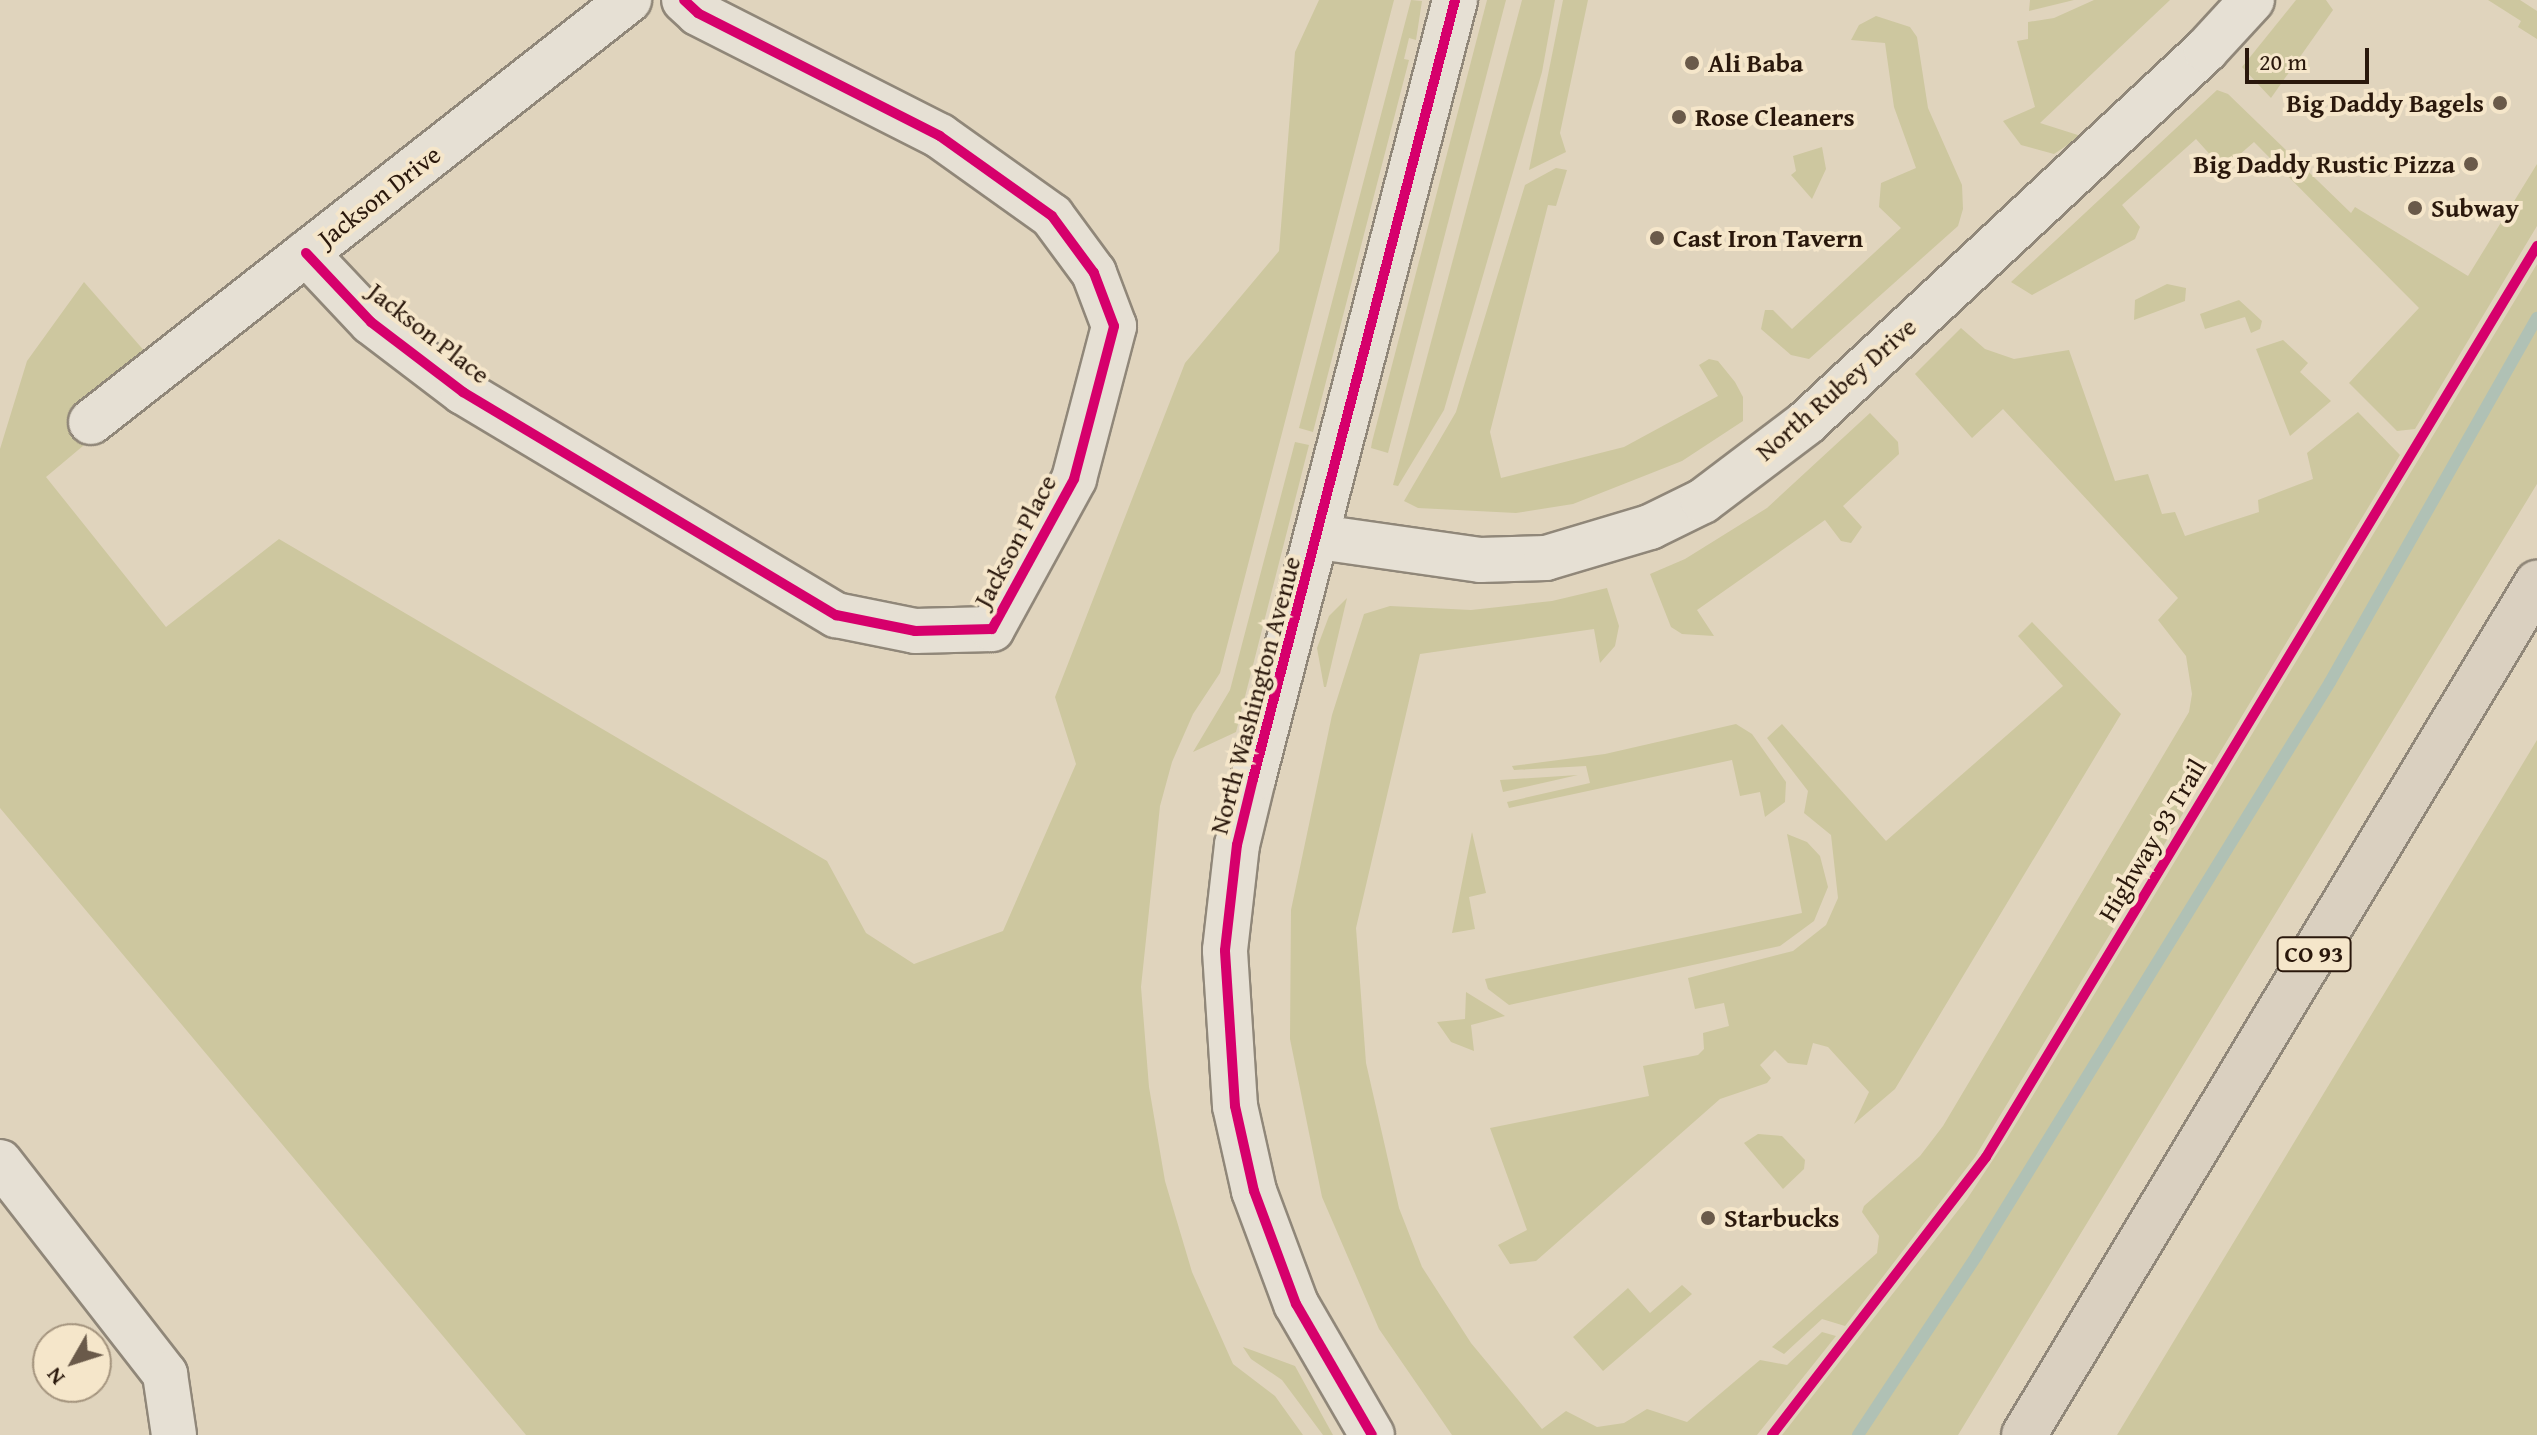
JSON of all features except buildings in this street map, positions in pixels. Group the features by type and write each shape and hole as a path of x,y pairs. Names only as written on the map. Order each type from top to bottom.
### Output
{"highway":[{"name":"CO 93","path":"2024,1435 2537,583"}],"street":[{"name":"Jackson Drive","path":"91,422 629,0"},
{"name":"Jackson Place","path":"306,253 371,322 463,392 836,615 915,631 992,629 1074,479 1114,326 1094,273 1052,216 962,150 698,13 684,0"},
{"name":"North Washington Avenue","path":"1372,1435 1320,1351 1277,1260 1244,1149 1227,1026 1225,950 1237,845 1319,537 1455,0"},
{"name":"North Rubey Drive","path":"1319,537 1480,560 1546,558 1650,527 1703,501 1806,423 2206,50 2252,0"},
{"path":"0,1162 165,1374 174,1435"}],"shaded area":[{"path":"1319,0 1394,0 1220,673 1193,714 1172,762 1160,806 1141,987 1149,1087 1165,1181 1192,1272 1233,1364 1275,1396 1303,1435 526,1435 0,808 0,449 27,361 84,282 147,354 96,435 46,477 166,627 279,539 827,861 866,933 914,964 1003,931 1076,764 1055,697 1185,363 1279,251 1295,52"},
{"path":"1411,0 1422,1 1416,40 1409,38 1404,59 1409,60 1313,432 1299,428"},
{"path":"1487,0 1506,0 1388,453 1371,448 1372,442"},
{"path":"1522,0 1555,0 1542,72 1444,410 1398,486 1393,485"},
{"path":"1563,0 1588,0 1560,133 1566,152 1529,170"},
{"path":"2030,0 2074,0 2029,11"},
{"path":"2094,0 2170,0 2040,123 2081,136 2054,154 2021,145 2003,121 2035,107 2017,41 2028,39 2028,22 2054,18"},
{"path":"2296,0 2326,0 2333,10 2271,98 2242,67"},
{"path":"2488,0 2520,0 2537,11 2537,39 2518,27 2521,21"},
{"path":"1876,16 1910,27 1917,37 1928,108 1962,185 1963,209 1958,226 1809,359 1791,355 1761,329 1765,310 1773,310 1792,329 1901,228 1879,207 1881,183 1916,168 1894,107 1885,43 1851,40 1859,25"},
{"path":"2217,90 2228,94 2351,213 2355,207 2468,276 2537,164 2537,226 2415,429 2397,431 2349,383 2419,308 2254,142 2223,169 2196,139 2122,205 2140,227 2135,239 2032,295 2011,282"},
{"path":"1822,147 1826,169 1812,199 1791,175 1796,171 1793,156"},
{"path":"1556,168 1567,170 1556,206 1548,205 1490,432 1501,478 1624,447 1718,396 1699,365 1709,359 1718,361 1735,382 1743,397 1743,421 1682,461 1573,504 1516,513 1418,508 1404,501 1456,412 1525,185"},
{"path":"2537,264 2537,484 1958,1435 1782,1435 1967,1199 2006,1140"},
{"path":"2167,284 2186,288 2185,301 2134,320 2135,300"},
{"path":"2239,300 2262,321 2260,329 2251,333 2245,317 2205,329 2200,314"},
{"path":"1961,328 1985,349 2014,359 2069,350 2115,481 2148,474 2162,514 2175,512 2185,536 2259,512 2258,500 2313,479 2307,453 2358,412 2400,455 1975,1157 1845,1326 1822,1319 1784,1354 1772,1347 1877,1253 1879,1236 1862,1212 1864,1206 1920,1156 1943,1126 2189,712 2192,694 2186,656 2158,620 2178,598 2003,409 1972,438 1915,374"},
{"path":"2283,340 2308,363 2300,372 2331,401 2290,436 2256,349"},
{"path":"1870,413 1898,442 1899,454 1843,506 1862,527 1851,543 1841,541 1825,520 1697,610 1714,636 1682,634 1671,627 1650,574 1685,559 1767,508"},
{"path":"1295,442 1309,445 1236,732 1193,752 1230,690"},
{"path":"1607,588 1619,626 1615,646 1600,663 1594,629 1420,654 1356,928 1366,1063 1399,1208 1422,1267 1471,1343 1542,1429 1566,1411 1597,1427 1624,1423 1647,1409 1687,1422 1760,1360 1787,1365 1822,1332 1836,1336 1757,1435 1452,1435 1379,1329 1322,1197 1290,1039 1291,910 1332,715 1364,614 1390,606 1471,610 1552,601"},
{"path":"1347,598 1324,687 1317,648 1329,616"},
{"path":"2032,622 2121,714 1895,1089 1854,1124 1869,1092 1828,1047 1813,1043 1807,1065 1788,1063 1775,1050 1760,1065 1771,1078 1767,1083 1720,1099 1536,1261 1510,1264 1498,1245 1527,1230 1490,1128 1649,1096 1643,1066 1698,1055 1704,1049 1703,1033 1729,1026 1724,1003 1695,1009 1688,978 1793,951 1826,925 1838,898 1831,835 1804,813 1808,791 1767,738 1782,724 1886,841 2063,686 2018,636"},
{"path":"1736,724 1752,734 1786,782 1785,802 1765,817 1760,792 1740,796 1732,760 1509,808 1507,802 1590,783 1586,766 1514,770 1512,766 1605,754"},
{"path":"2537,740 2537,1435 2117,1435 2425,926"},
{"path":"1578,775 1503,792 1500,780"},
{"path":"1472,832 1486,893 1469,897 1475,929 1452,933"},
{"path":"1787,834 1807,842 1820,856 1828,887 1814,921 1780,946 1509,1005 1488,989 1485,979 1802,913"},
{"path":"1466,992 1505,1016 1471,1025 1474,1051 1451,1042 1437,1022 1465,1019"},
{"path":"1758,1134 1782,1136 1805,1160 1804,1169 1783,1189 1744,1143"},
{"path":"1682,1285 1692,1294 1603,1371 1573,1337 1628,1288 1650,1313"},
{"path":"1243,1347 1295,1366 1333,1435 1323,1435 1282,1380 1251,1359"}],"waterway":[{"path":"1858,1435 1977,1255 2330,682 2537,318"}],"cycle path":[{"path":"306,253 371,322 463,392 836,615 915,631 992,629 1074,479 1114,326 1094,273 1052,216 940,136 698,13 684,0"},
{"path":"1372,1435 1296,1304 1254,1191 1235,1106 1225,950 1237,845 1455,0"},
{"name":"Highway 93 Trail","path":"1772,1435 1986,1157 2537,246"}],"place":[{"name":"Ali Baba","path":"1692,63"},
{"name":"Big Daddy Bagels","path":"2500,103"},
{"name":"Rose Cleaners","path":"1679,117"},
{"name":"Big Daddy Rustic Pizza","path":"2471,164"},
{"name":"Subway","path":"2415,208"},
{"name":"Cast Iron Tavern","path":"1657,238"},
{"name":"Starbucks","path":"1708,1218"}]}
